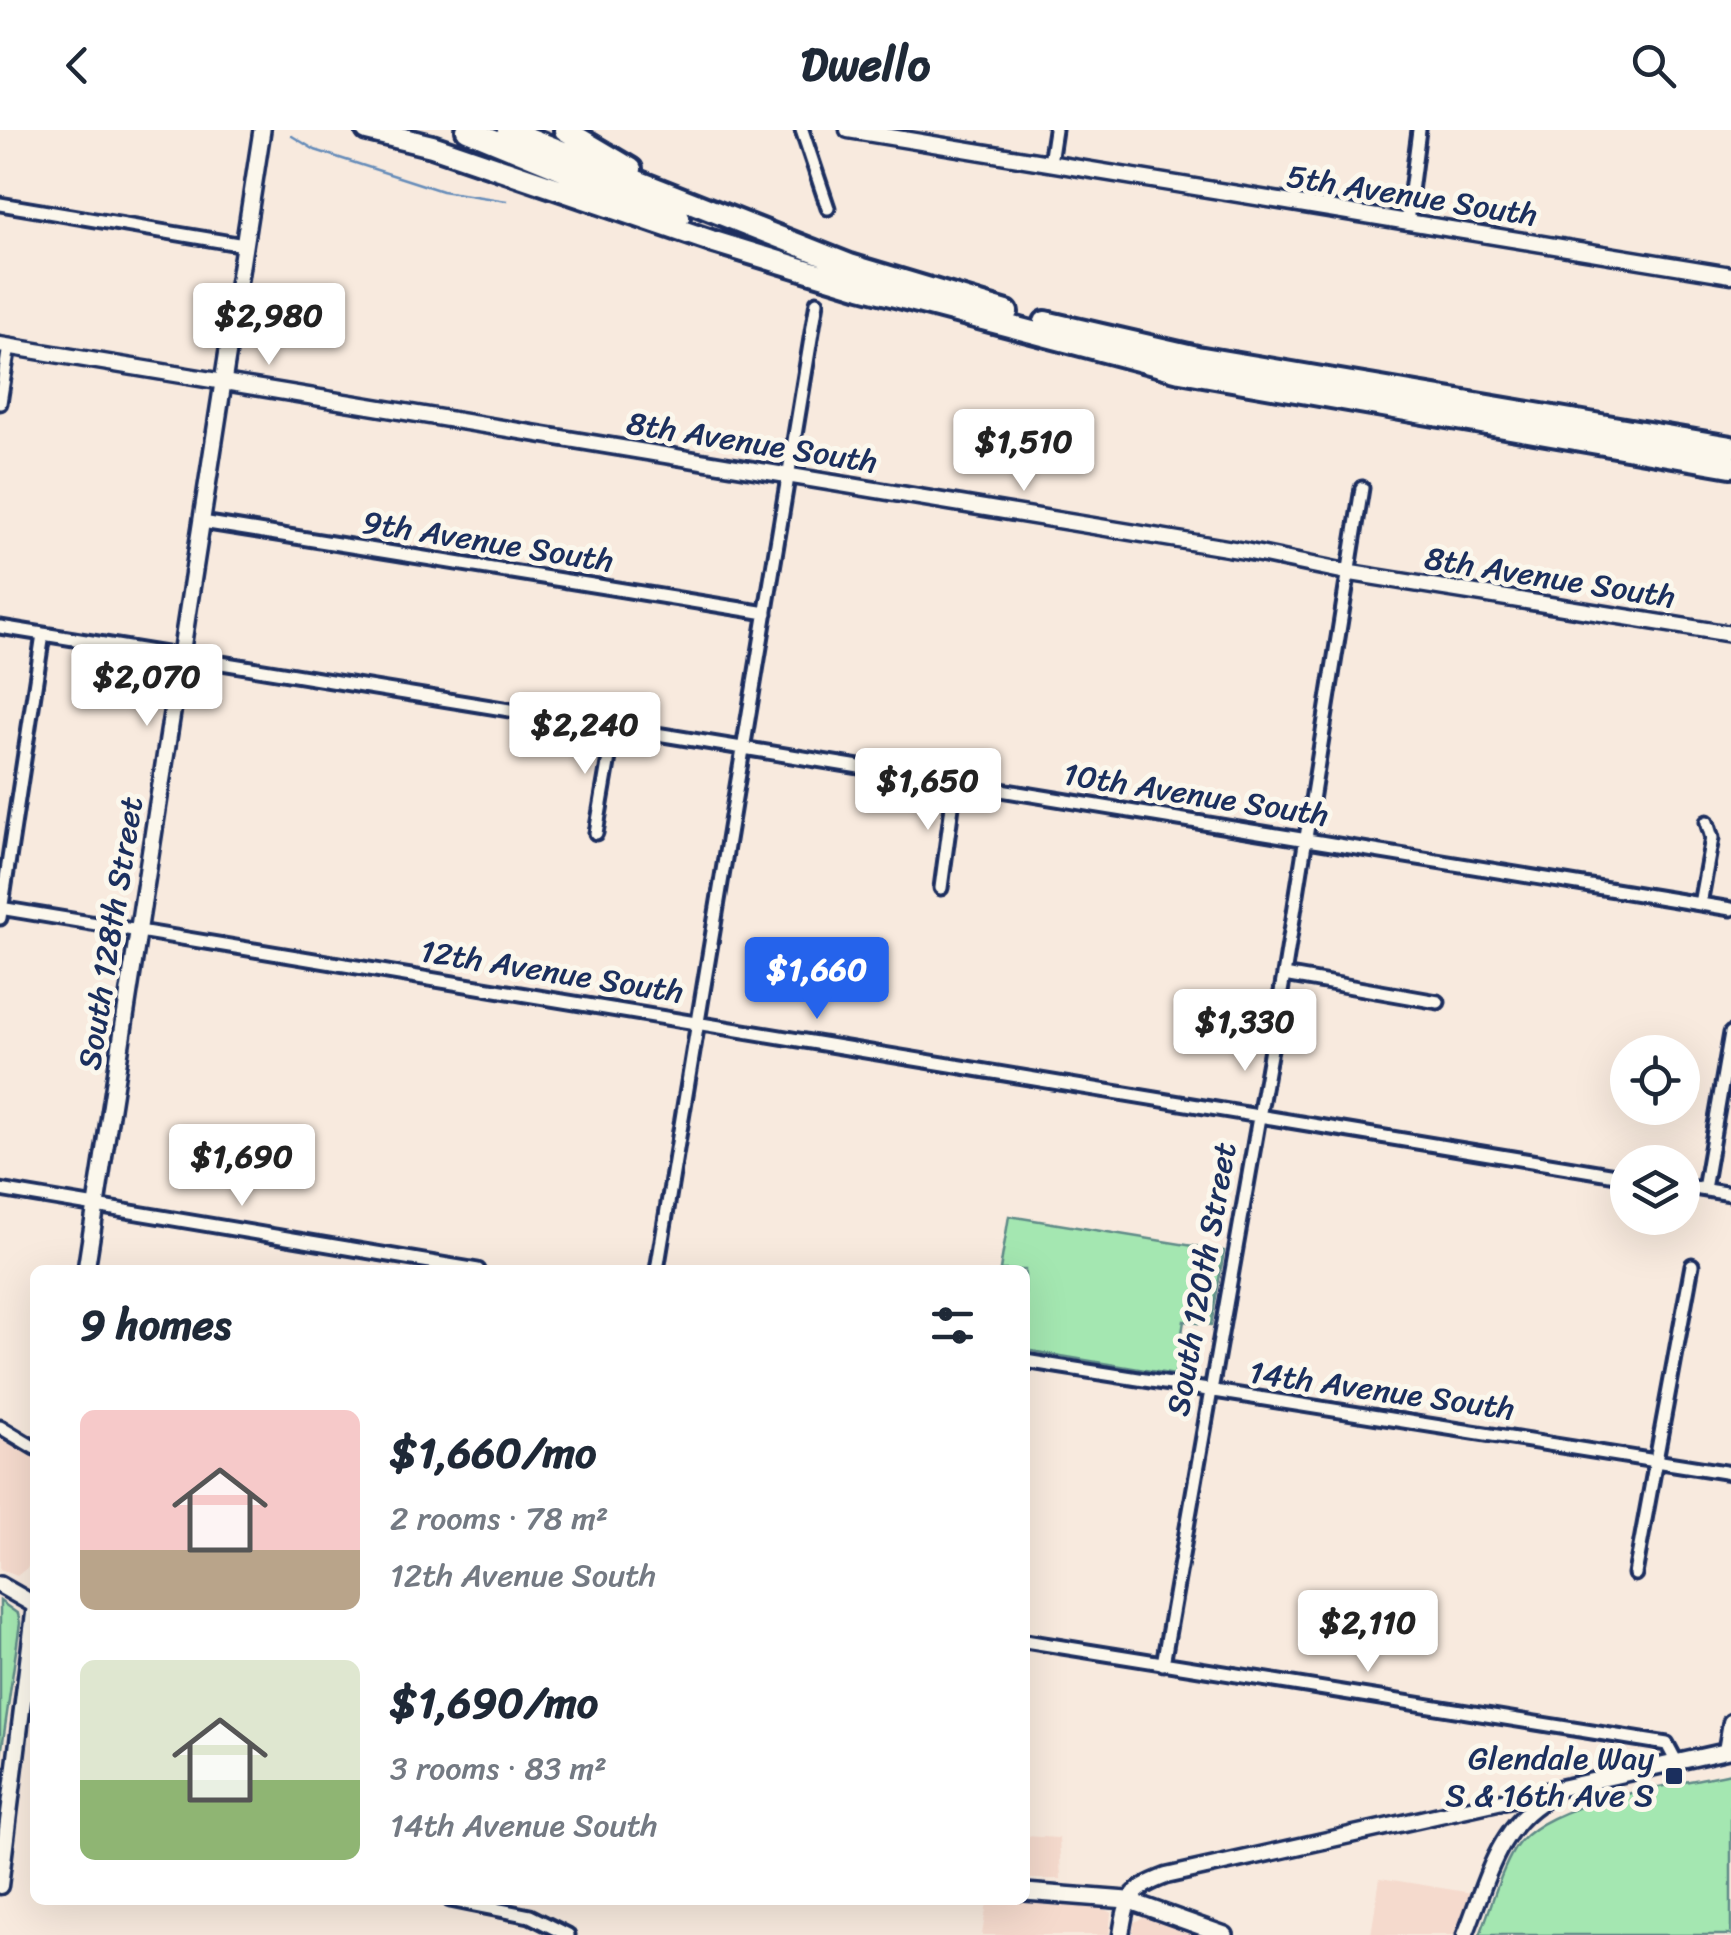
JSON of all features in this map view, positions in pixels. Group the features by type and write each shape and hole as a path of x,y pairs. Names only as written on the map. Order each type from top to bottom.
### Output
{"highway":[{"path":"368,130 432,146 711,241 861,287 1180,371 1731,466"},
{"path":"467,130 811,271"},
{"path":"508,130 850,265 1027,318 1197,357 1731,447"},
{"path":"565,130 687,198 774,235"}],"main road":[{"name":"South 128th Street","path":"87,1265 262,130"},
{"path":"0,1586 30,1602"},
{"path":"1030,1892 1128,1900 1225,1935"}],"street":[{"path":"802,130 828,208"},
{"name":"5th Avenue South","path":"848,130 1731,275"},
{"path":"1050,163 1056,130"},
{"path":"1407,222 1419,130"},
{"path":"0,204 244,245"},
{"path":"659,1265 817,302"},
{"path":"0,403 4,346"},
{"name":"8th Avenue South","path":"4,346 1245,551 1351,574 1731,634"},
{"name":"South 120th Street","path":"1163,1664 1284,976 1362,488"},
{"name":"9th Avenue South","path":"202,522 766,614"},
{"name":"10th Avenue South","path":"0,627 1731,910"},
{"path":"0,911 43,634"},
{"path":"596,833 614,728"},
{"path":"941,888 955,784"},
{"path":"1700,904 1712,838 1706,822"},
{"name":"12th Avenue South","path":"0,911 1610,1174"},
{"path":"1284,976 1438,1002"},
{"path":"1704,1189 1731,1034"},
{"path":"1700,1188 1731,1194"},
{"path":"0,1190 449,1265"},
{"path":"1635,1574 1692,1265"},
{"name":"14th Avenue South","path":"1030,1362 1731,1473"},
{"path":"0,1427 30,1445"},
{"path":"1030,1642 1667,1744 1676,1761"},
{"path":"0,1886 30,1646"},
{"path":"22,1712 30,1718"},
{"path":"1121,1935 1128,1900 1134,1892 1166,1876 1729,1751 1731,1722"},
{"path":"1465,1935 1504,1840 1518,1818 1543,1800 1594,1781"},
{"path":"1468,1810 1518,1818"},
{"path":"475,1905 530,1916 568,1935"}],"shaded area":[{"path":"0,1434 30,1451 30,1554 28,1567 17,1576 0,1569"},
{"path":"1030,1836 1059,1838 1061,1879 1030,1879"},
{"path":"1380,1878 1472,1893 1457,1935 1371,1935"},
{"path":"1041,1902 1101,1907 1111,1913 1109,1935 982,1935 987,1905"},
{"path":"1145,1917 1197,1935 1133,1935 1134,1922"}],"green space":[{"path":"1009,1216 1224,1251 1211,1325 1184,1321 1175,1375 1030,1351 1030,1265 1001,1265"},
{"path":"0,1601 18,1614 20,1623 0,1762"},
{"path":"1731,1773 1731,1935 1480,1935 1509,1858 1531,1831 1582,1806"}],"waterway":[{"path":"292,136 315,150 442,191 507,201"}],"place":[{"name":"Glendale Way S & 16th Ave S","path":"1674,1776"}]}
